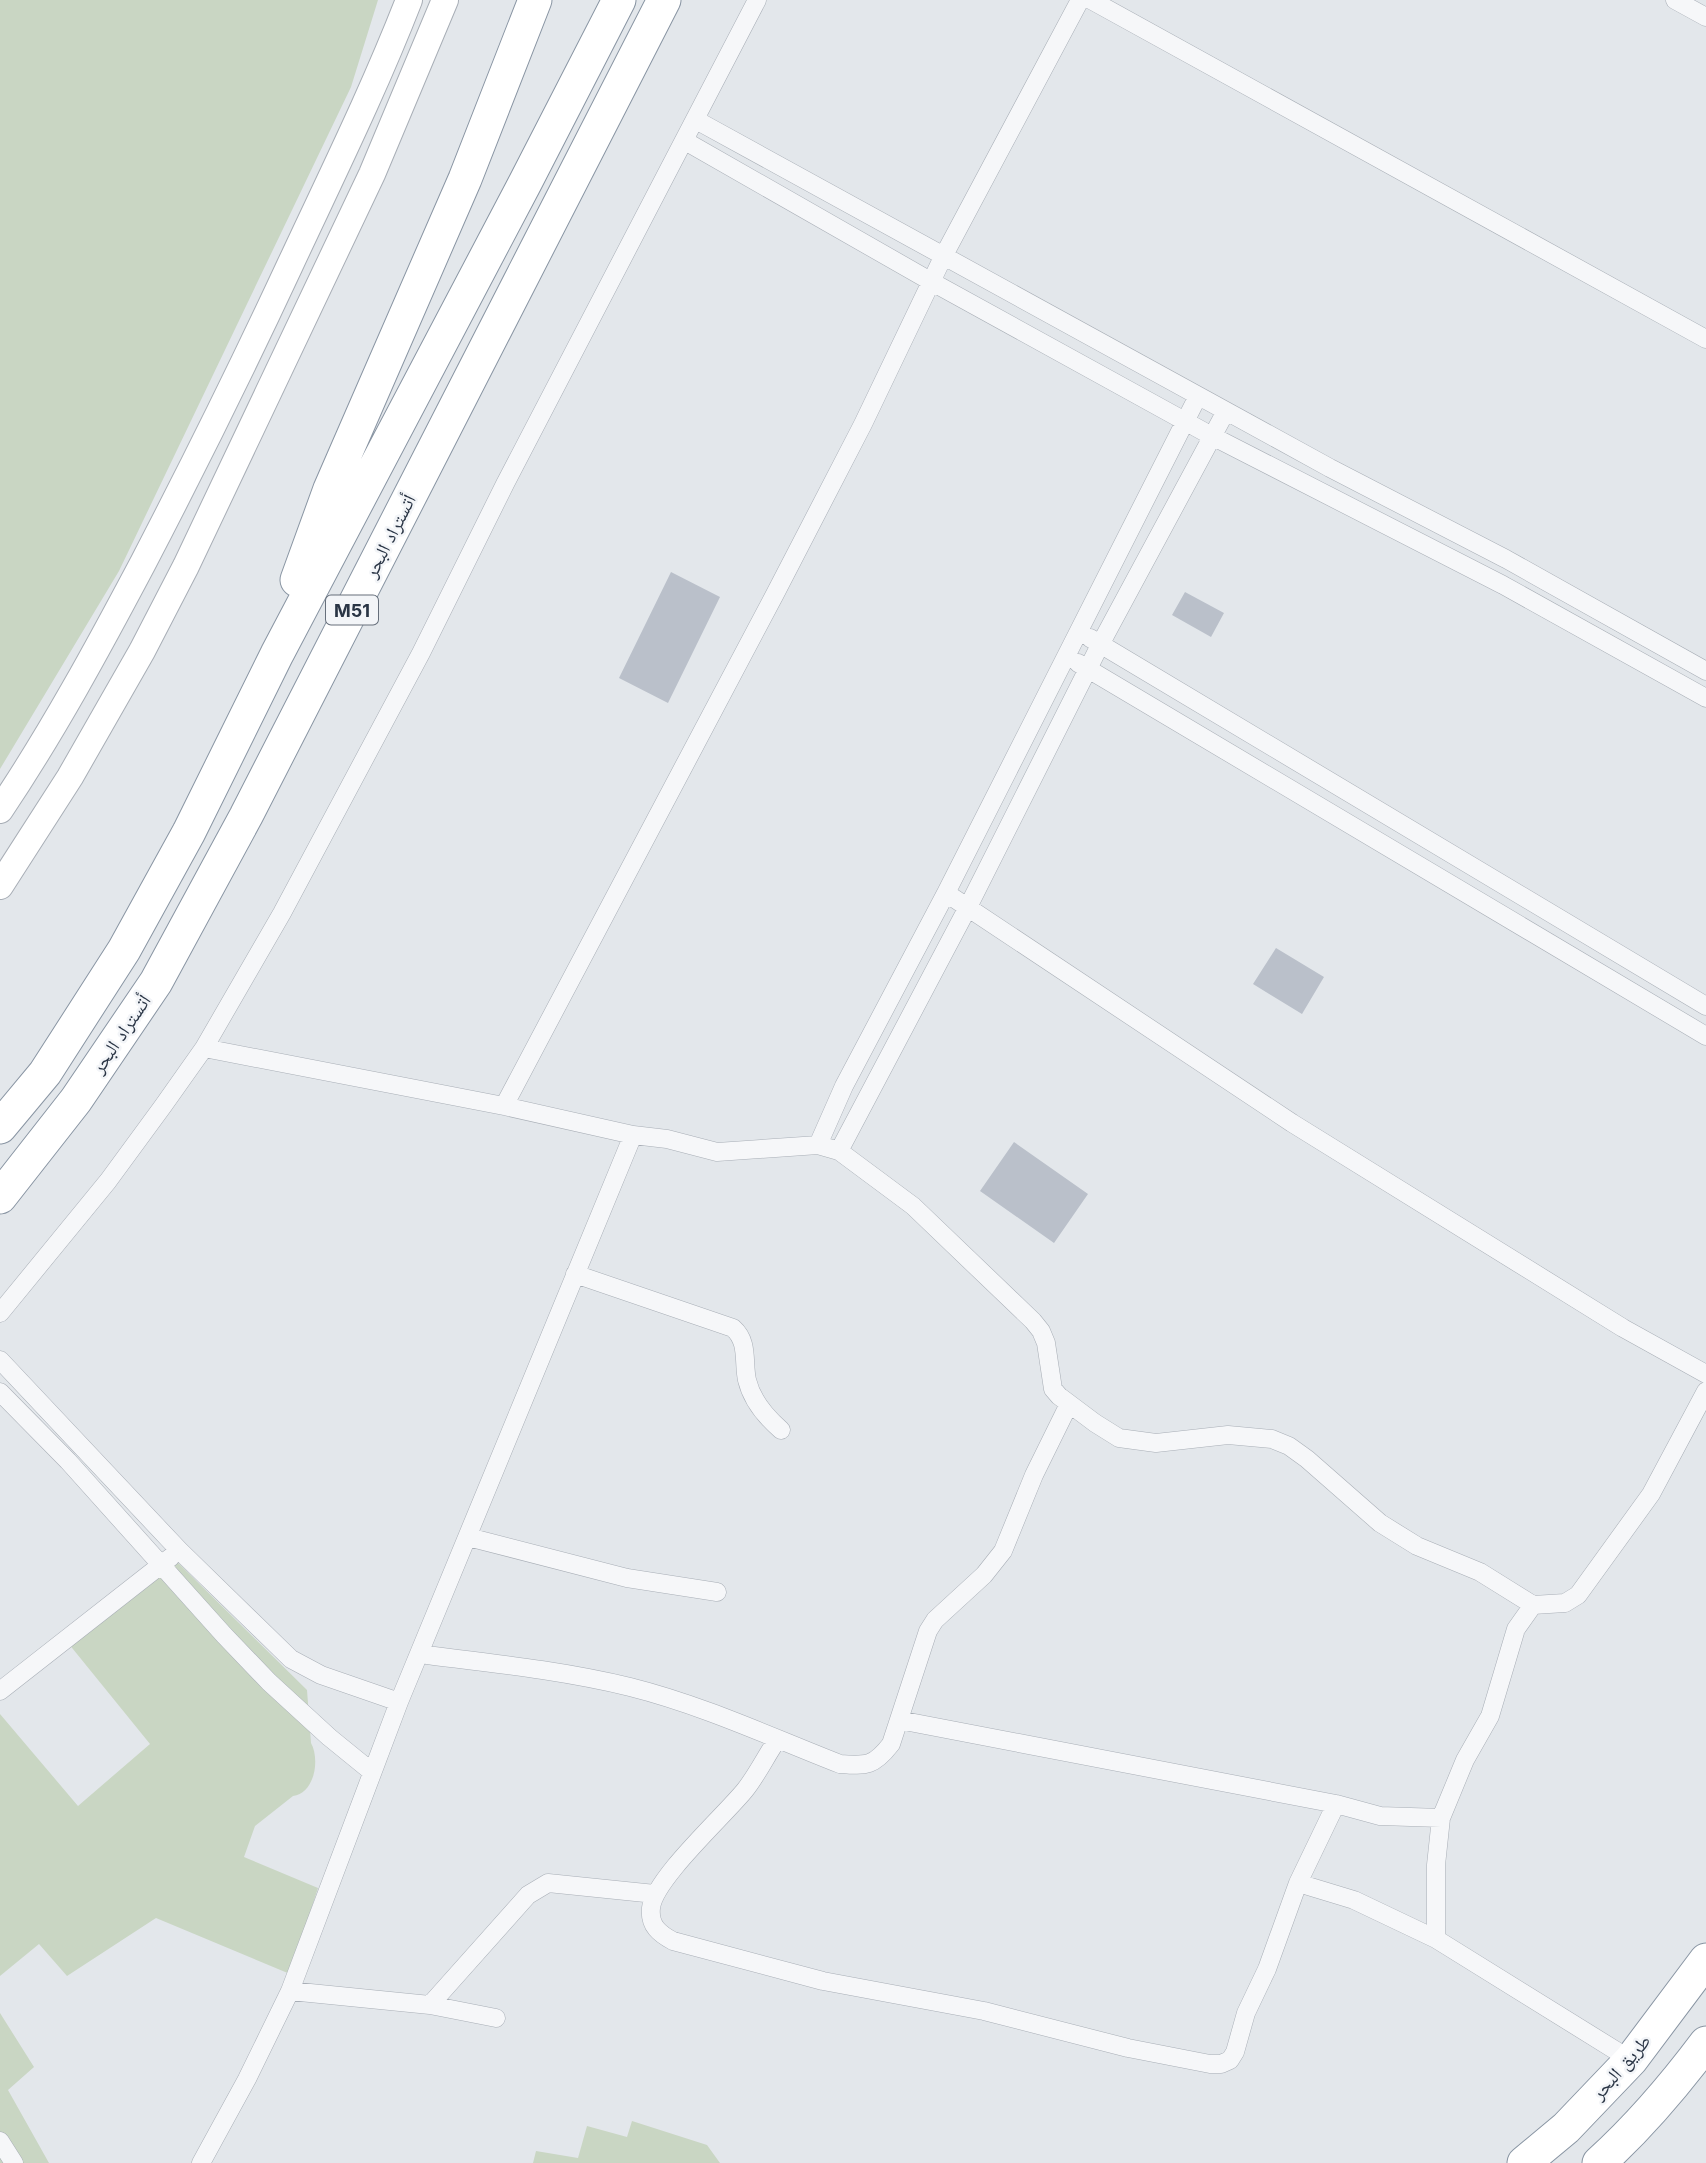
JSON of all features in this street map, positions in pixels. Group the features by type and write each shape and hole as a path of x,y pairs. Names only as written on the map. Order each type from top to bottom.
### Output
{"highway":[{"path":"277,653 302,562 330,489 464,179 535,0"},
{"name":"M51","path":"0,1127 44,1073 124,950 189,832 277,653 519,196 619,0"},
{"name":"أتستراد البحر","path":"0,1197 76,1100 156,982 247,816 664,0"},
{"name":"طريق البحر","path":"1524,2163 1566,2127 1631,2060 1706,1960"},
{"path":"1600,2163 1634,2132 1671,2090 1706,2043"}],"street":[{"path":"0,810 59,719 178,497 258,335 383,63 409,0"},
{"path":"0,886 70,778 142,651 186,566 372,174 445,0"},
{"path":"0,1313 108,1181 204,1048 329,827 757,0"},
{"path":"504,1107 775,594 863,424 943,257 1080,0"},
{"path":"1091,0 1706,340"},
{"path":"1675,0 1706,17"},
{"path":"696,120 1378,494 1506,559 1706,671"},
{"path":"685,141 932,282 1210,435 1503,585 1706,698"},
{"path":"818,1145 844,1086 946,893 1198,396"},
{"path":"839,1151 968,907 1101,643 1210,435 1226,411"},
{"path":"1078,631 1706,1006"},
{"path":"1065,656 1706,1036"},
{"path":"946,893 1292,1123 1623,1328 1706,1374"},
{"path":"204,1048 633,1135 667,1139 718,1152 818,1145 839,1151 913,1206 1033,1321 1046,1343 1053,1389 1069,1404 1119,1438 1139,1442 1248,1435 1272,1439 1289,1446 1307,1459 1380,1523 1417,1546 1497,1581 1533,1605 1565,1603 1578,1595 1651,1494 1706,1391"},
{"path":"201,2163 247,2079 290,1991 399,1702 633,1135"},
{"path":"575,1274 733,1328 742,1338 747,1380 754,1399 781,1430"},
{"path":"0,1360 179,1550 291,1659 321,1675 399,1702"},
{"path":"0,1392 68,1461 269,1682 372,1772"},
{"path":"419,1654 567,1674 632,1688 702,1710 840,1764 864,1766 880,1758 891,1744 928,1631 943,1612 984,1575 1003,1551 1034,1475 1069,1404"},
{"path":"468,1537 627,1578 717,1592"},
{"path":"0,1692 179,1550"},
{"path":"1436,1939 1436,1865 1441,1818 1465,1760 1490,1716 1516,1629 1533,1605"},
{"path":"899,1720 1336,1804 1380,1816 1441,1818"},
{"path":"777,1740 747,1788 699,1840 655,1894 651,1907 651,1922 659,1933 673,1941 823,1980 984,2011 1128,2048 1220,2064 1230,2060 1235,2052 1246,2012 1267,1969 1298,1883 1336,1804"},
{"path":"430,2005 528,1895 540,1886 557,1883 655,1894"},
{"path":"1298,1883 1354,1900 1436,1939 1631,2060"},
{"path":"290,1991 430,2005 496,2018"},
{"path":"0,2141 14,2163"}],"green space":[{"path":"0,0 378,0 351,87 119,571 0,769"},
{"path":"167,1552 307,1690 311,1743 315,1758 311,1782 300,1794 293,1796 255,1826 244,1857 318,1888 290,1974 156,1918 67,1976 39,1944 0,1976 0,1714 78,1806 150,1744 64,1638"},
{"path":"0,2013 34,2067 8,2090 49,2163 0,2163"},
{"path":"632,2121 707,2145 720,2163 533,2163 536,2151 578,2158 587,2126 627,2137"}],"building":[{"path":"671,572 720,597 668,703 619,678"},
{"path":"1185,592 1224,613 1211,637 1172,615"},
{"path":"1276,948 1324,977 1302,1014 1253,984"},
{"path":"1014,1142 1088,1194 1054,1243 980,1191"}]}
